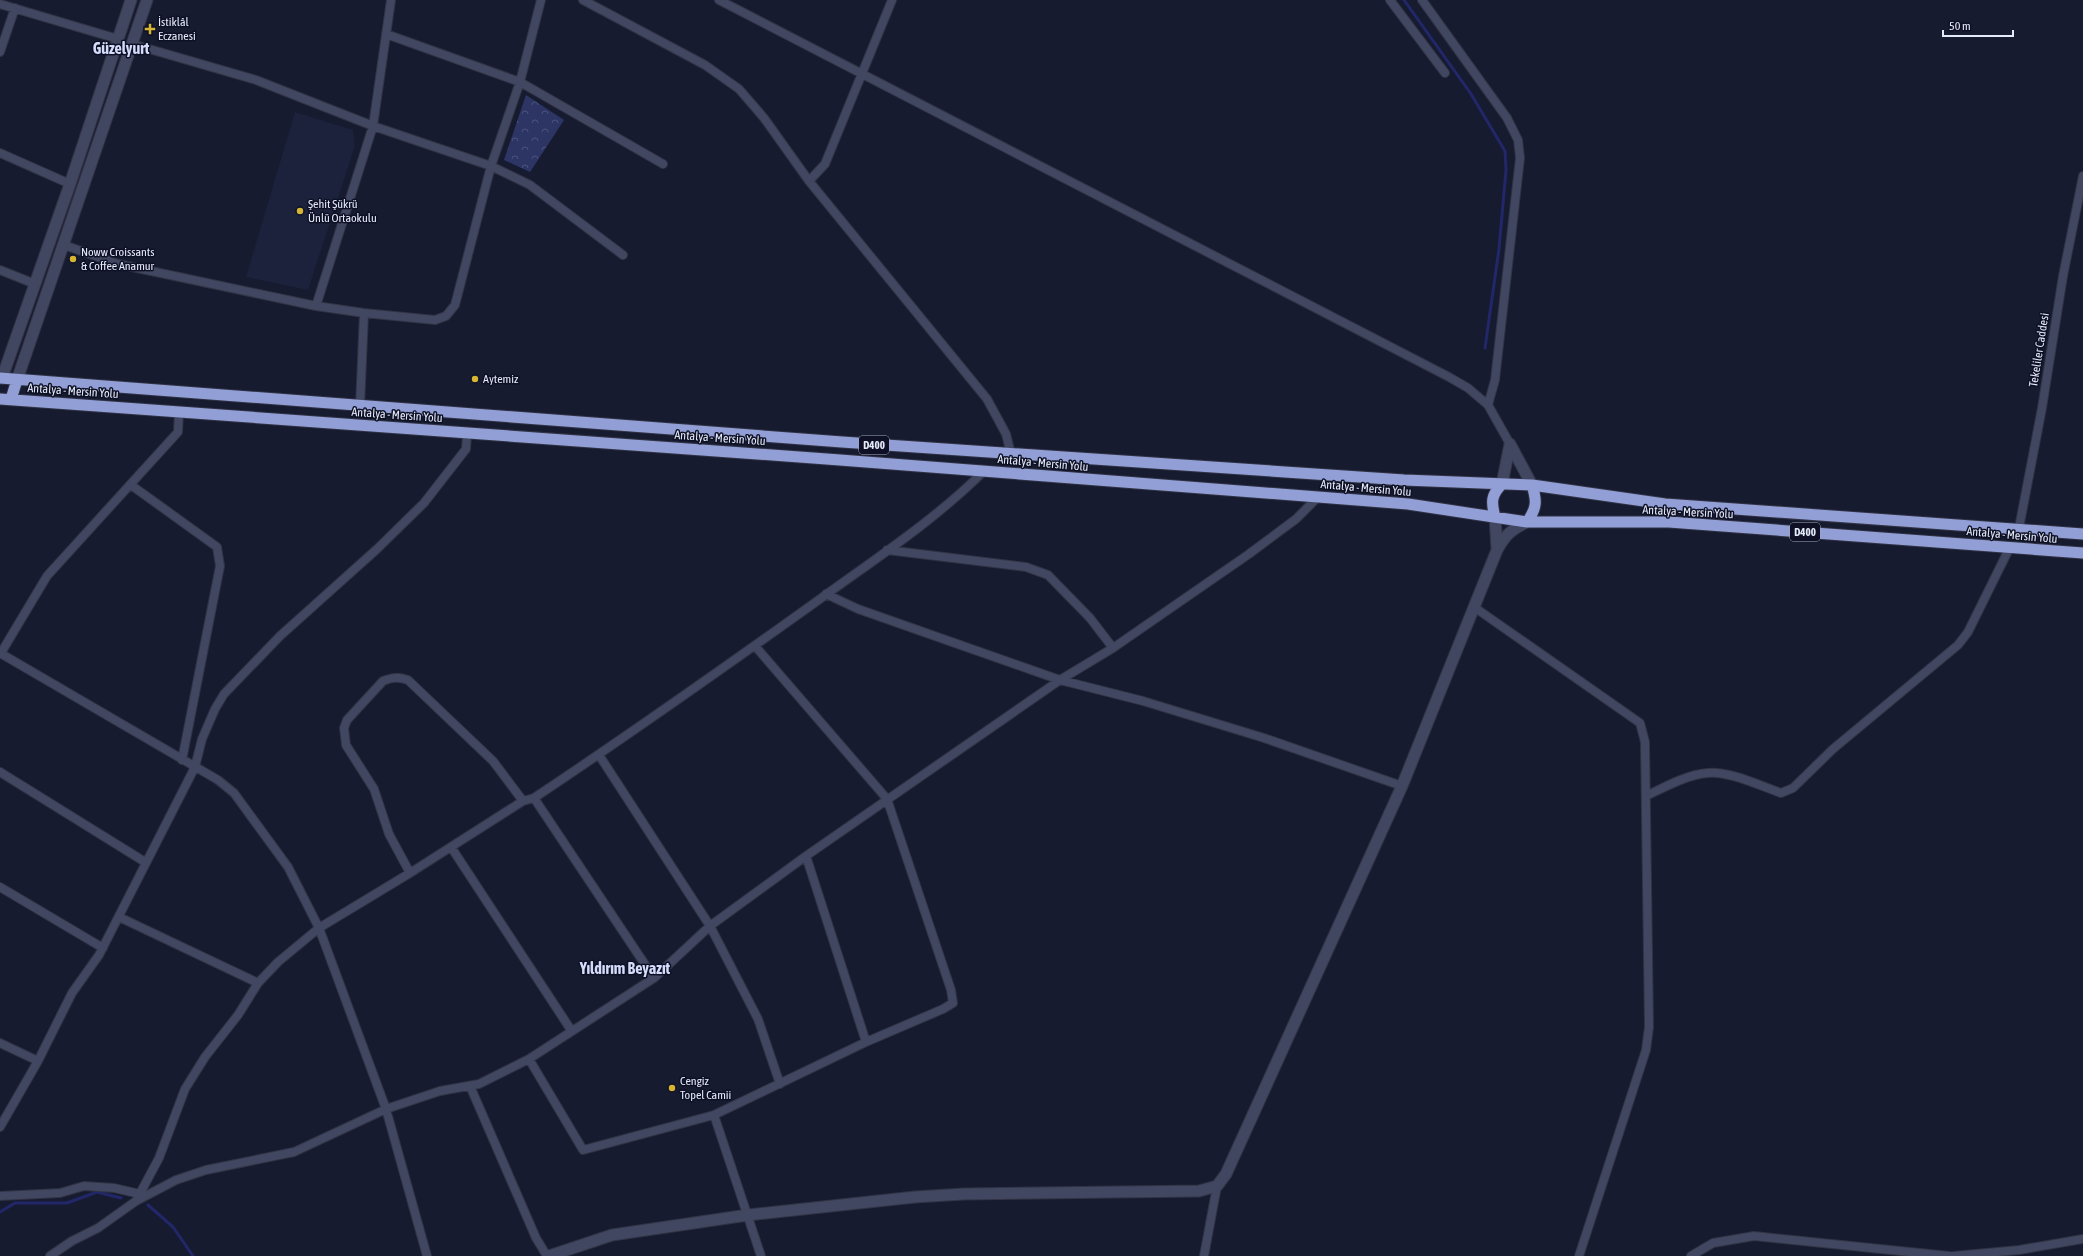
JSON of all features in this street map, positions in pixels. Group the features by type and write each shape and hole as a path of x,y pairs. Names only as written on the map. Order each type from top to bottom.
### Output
{"highway":[{"name":"Antalya - Mersin Yolu","path":"1,379 1011,454 1404,480 1532,485 1666,504 2019,528 2083,534"},
{"path":"5,399 17,380"},
{"name":"Antalya - Mersin Yolu","path":"5,399 984,471 1408,504 1527,522 1669,522 2010,547 2083,554"},
{"path":"1495,517 1492,498 1495,491 1502,484"},
{"path":"1527,522 1535,510 1536,504 1532,485"}],"street":[{"path":"1,379 70,184 131,0"},
{"path":"17,380 147,0"},
{"path":"316,306 373,126 391,0"},
{"path":"64,246 118,264 316,306 364,313 435,320 446,316 455,305 490,166 520,82 541,0"},
{"path":"583,0 705,65 739,89 764,118 809,181 987,399 1006,434 1011,454"},
{"path":"719,0 1468,388 1488,405 1532,485"},
{"path":"809,181 825,164 860,74 892,0"},
{"path":"1390,0 1445,73"},
{"path":"1422,0 1503,111 1518,140 1520,158 1497,365 1495,380 1488,405"},
{"path":"0,4 256,80 373,126 490,166 530,185 623,255"},
{"path":"0,52 15,8"},
{"path":"386,34 520,82 663,164"},
{"path":"0,152 83,189"},
{"name":"Tekeliler Caddesi","path":"2019,528 2042,408 2063,276 2083,176"},
{"path":"0,270 48,290"},
{"path":"360,406 364,313"},
{"path":"0,406 5,399"},
{"path":"179,412 178,432 47,576 1,653 218,780 234,793 250,812 288,867 319,928 386,1109 427,1256"},
{"path":"0,1127 38,1060 72,993 103,948 145,862 195,767 202,739 215,709 224,694 280,636 377,549 424,504 466,449 467,434"},
{"path":"1502,484 1510,444"},
{"path":"138,1198 159,1158 185,1089 205,1057 238,1015 258,983 278,962 319,928 410,873 523,801 534,798 599,755 755,646 887,550 965,490 984,471"},
{"path":"131,485 217,547 220,566 182,760"},
{"path":"50,1256 72,1241 98,1228 138,1198 176,1180 206,1170 294,1152 386,1109 440,1091 479,1084 529,1059 571,1030 654,978 710,926 806,856 1060,680 1112,648 1249,554 1296,519 1318,498"},
{"path":"1495,517 1497,550"},
{"path":"1204,1256 1217,1186 1226,1174 1402,786 1497,550 1505,536 1512,529 1527,522"},
{"path":"1646,796 1691,776 1708,772 1726,775 1781,793 1793,788 1833,749 1958,646 1968,632 2010,547"},
{"path":"887,550 1026,567 1048,575 1090,618 1112,648"},
{"path":"826,594 858,609 1060,680 1143,701 1264,738 1402,786"},
{"path":"1474,607 1640,723 1645,742 1649,1027 1646,1050 1579,1256"},
{"path":"529,1059 583,1150 714,1115 866,1042 943,1009 953,1003 951,990 887,799 755,646"},
{"path":"410,873 389,834 374,789 346,745 344,728 347,720 383,681 398,677 408,680 493,761 523,801"},
{"path":"599,755 710,926 758,1019 780,1084"},
{"path":"0,772 145,862"},
{"path":"534,798 654,978"},
{"path":"451,847 571,1030"},
{"path":"806,856 866,1042"},
{"path":"0,887 103,948"},
{"path":"119,917 258,983"},
{"path":"0,1043 38,1060"},
{"path":"470,1086 536,1238 548,1256 612,1235 748,1215 964,1194 1199,1191 1217,1186"},
{"path":"714,1115 761,1256"},
{"path":"0,1196 60,1193 84,1186 114,1188 138,1198"},
{"path":"1691,1256 1713,1243 1754,1236 1949,1256"},
{"path":"1954,1256 2019,1250 2083,1239"}],"shaded area":[{"name":"Şehit Şükrü Ünlü Ortaokulu","path":"295,112 353,130 355,146 308,290 246,277"}],"green space":[{"path":"526,95 564,120 530,172 504,160"}],"waterway":[{"path":"1404,0 1471,94 1505,151 1506,170 1499,249 1485,348"},
{"path":"0,1212 15,1203 67,1203 97,1192 121,1198"},
{"path":"148,1205 173,1227 193,1256"}],"place":[{"name":"İstiklâl Eczanesi","path":"150,29"},
{"name":"Şehit Şükrü Ünlü Ortaokulu","path":"300,211"},
{"name":"Noww Croissants & Coffee Anamur","path":"73,259"},
{"name":"Aytemiz","path":"475,379"},
{"name":"Cengiz Topel Camii","path":"672,1088"}],"district":[{"name":"Güzelyurt","path":"121,48"},
{"name":"Yıldırım Beyazıt","path":"625,968"}]}
